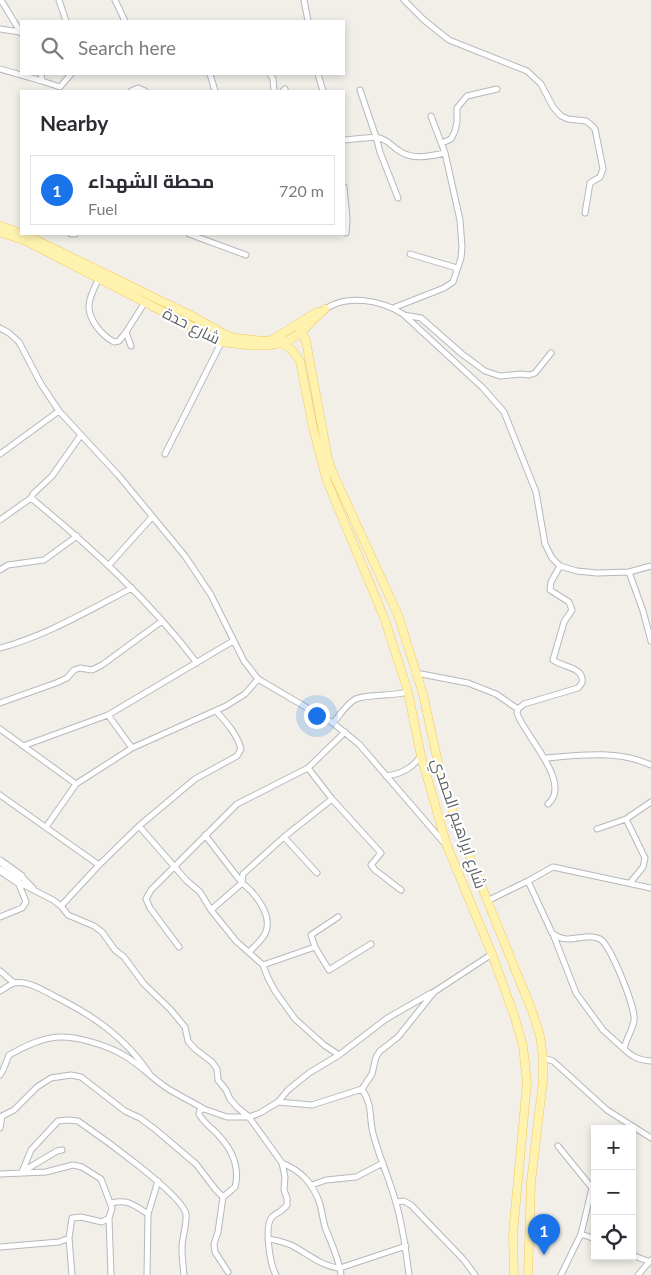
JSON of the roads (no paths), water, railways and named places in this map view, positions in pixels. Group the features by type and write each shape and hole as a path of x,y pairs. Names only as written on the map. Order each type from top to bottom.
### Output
{"main road":[{"name":"شارع حدة","path":"0,226 20,233"},
{"name":"شارع حدة","path":"0,232 20,234"},
{"name":"شارع حدة","path":"25,235 146,301 224,338 255,346 282,343 292,338 315,313 325,309"},
{"name":"شارع حدة","path":"101,275 190,315 224,338 268,340 279,337 300,328 325,309"},
{"path":"306,341 309,328 315,318"},
{"name":"شارع ابراهيم الحمدي","path":"300,328 306,341 328,459 332,471 398,615 428,715 441,776 462,838 532,1011 540,1036 542,1080 531,1182 529,1275"},
{"name":"شارع ابراهيم الحمدي","path":"282,343 292,349 300,361 313,428 332,496 386,620 408,692 421,756 447,846 492,954 523,1046 526,1082 513,1234 514,1275"},
{"path":"313,428 323,427"},
{"path":"332,496 343,492"},
{"path":"413,718 428,715"},
{"path":"513,1234 529,1236"}],"street":[{"path":"1,0 20,30"},
{"path":"59,0 66,20"},
{"path":"115,0 125,20"},
{"path":"304,0 308,20"},
{"path":"404,0 424,20 449,40 527,71 541,84 553,107 561,116 568,119 586,121 595,129 603,169 600,177 590,184 585,213"},
{"path":"0,29 20,32"},
{"path":"0,69 60,87 70,75"},
{"path":"41,75 42,82"},
{"path":"210,75 215,90"},
{"path":"271,75 274,90"},
{"path":"318,75 323,90"},
{"path":"442,143 450,138 455,131 458,122 457,108 467,96 498,89"},
{"path":"360,90 380,152 398,198"},
{"path":"393,308 444,288 452,282 461,258 460,220 445,152 431,116"},
{"path":"345,140 376,137 387,140 401,152 414,156 428,156 445,152"},
{"path":"345,198 346,233"},
{"path":"196,235 246,255"},
{"path":"410,254 457,268"},
{"path":"101,275 91,297 89,308 93,320 101,332 114,342 119,341 146,301"},
{"path":"325,309 332,305 354,300 377,302 393,308 403,314 483,388 504,412 536,492 545,544 552,558 560,566 577,571 597,573 629,572 651,566"},
{"path":"403,314 421,318 462,354 485,371 500,376 530,375 535,373 551,354"},
{"path":"0,328 10,333 19,342 41,384 58,411 152,516 185,556 211,595 244,661 258,679 345,732 371,757 447,846"},
{"path":"126,332 132,346"},
{"path":"164,454 224,338"},
{"path":"0,454 58,411"},
{"path":"0,520 31,498 52,476 81,435"},
{"path":"31,498 109,565 162,620 196,662"},
{"path":"109,565 152,516"},
{"path":"0,570 8,565 44,560 77,536"},
{"path":"518,709 524,704 538,699 578,688 583,680 577,670 552,658 564,622 572,610 569,602 550,590 550,582 560,566"},
{"path":"629,572 651,641"},
{"path":"0,648 18,643 61,624 132,588"},
{"path":"0,704 67,678 74,670 80,668 92,670 162,620"},
{"path":"23,746 108,715 233,641"},
{"path":"416,673 468,683 496,694 518,709"},
{"path":"46,827 76,784 132,748 226,706 245,694 258,679"},
{"path":"333,723 355,699 369,696 397,695 408,692"},
{"path":"518,709 518,716 532,742 546,758 555,788 553,800 548,804"},
{"path":"61,906 139,826 195,779 237,756 241,749 235,733 216,711"},
{"path":"108,715 132,748"},
{"path":"0,729 76,784"},
{"path":"179,947 150,908 146,899 151,890 237,804 308,768 345,732"},
{"path":"546,758 615,755 630,757 651,765"},
{"path":"386,776 402,772 421,756"},
{"path":"308,768 332,799 381,853 371,865 401,890"},
{"path":"0,795 99,865"},
{"path":"211,910 242,883 243,874 284,837 332,799"},
{"path":"597,829 626,819 651,802"},
{"path":"626,819 645,858 643,867 630,883"},
{"path":"139,826 186,880 200,892 211,910 236,941 263,965 275,991 295,1019 324,1045 339,1054"},
{"path":"205,835 242,883 250,889 263,909 267,924 265,933 249,952"},
{"path":"284,837 316,873"},
{"path":"0,861 37,892 61,906 68,915 94,926 102,932 144,984 170,1009 185,1027 188,1041 212,1062 217,1069 218,1080 230,1099 249,1117 282,1163 287,1206 271,1218 268,1226 273,1270 276,1275"},
{"path":"487,901 528,881 553,866 651,888"},
{"path":"0,870 20,879"},
{"path":"0,917 22,908 26,902 20,879"},
{"path":"528,881 552,933 576,993 603,1030 631,1056 641,1060 651,1060"},
{"path":"338,918 311,935 315,947 329,970 371,944"},
{"path":"552,933 558,938 565,940 600,939 610,949 633,1008 634,1019 624,1049"},
{"path":"263,965 315,947"},
{"path":"0,991 14,983 28,984 45,991 100,1022 121,1040 149,1073 164,1086 204,1109 227,1117 249,1117 260,1113 278,1102 298,1081 339,1054 386,1019 434,992 492,954"},
{"path":"0,971 14,983"},
{"path":"278,1102 312,1105 362,1089 372,1074 376,1057 380,1051 398,1037 434,992"},
{"path":"0,1074 3,1070 3,1062 9,1055 41,1040 53,1037 72,1038 98,1044 125,1056 149,1073"},
{"path":"542,1058 553,1061 607,1110 651,1138"},
{"path":"0,1128 1,1115 14,1110 37,1087 51,1078 71,1075 81,1077 125,1111 140,1118 156,1130 196,1164 223,1197"},
{"path":"362,1089 369,1101 371,1108 369,1119 396,1202 406,1246 409,1275"},
{"path":"204,1109 200,1110 199,1114 202,1121 226,1144 237,1170 235,1187 223,1197 218,1232 214,1244 215,1252 228,1272"},
{"path":"22,1172 31,1150 58,1121 78,1121 158,1181 186,1212 182,1247 184,1275"},
{"path":"558,1146 592,1188 581,1234 561,1275"},
{"path":"22,1172 57,1151 62,1150"},
{"path":"282,1163 301,1173 312,1185 341,1275"},
{"path":"312,1185 326,1180 356,1177 383,1163"},
{"path":"0,1174 46,1172 73,1166 82,1167 101,1179 112,1208 109,1218 111,1275"},
{"path":"147,1275 148,1214 158,1181"},
{"path":"111,1203 120,1201 130,1202 148,1214"},
{"path":"396,1202 404,1201 411,1205 464,1260 475,1275"},
{"path":"72,1275 69,1238 72,1218 81,1217 102,1222 109,1218"},
{"path":"581,1234 591,1238"},
{"path":"0,1248 59,1242 69,1238"},
{"path":"268,1239 292,1246 326,1265 340,1268 406,1246"},
{"path":"636,1256 650,1261 638,1275"}],"place":[{"name":"محطة الشهداء","path":"544,1255"}]}
